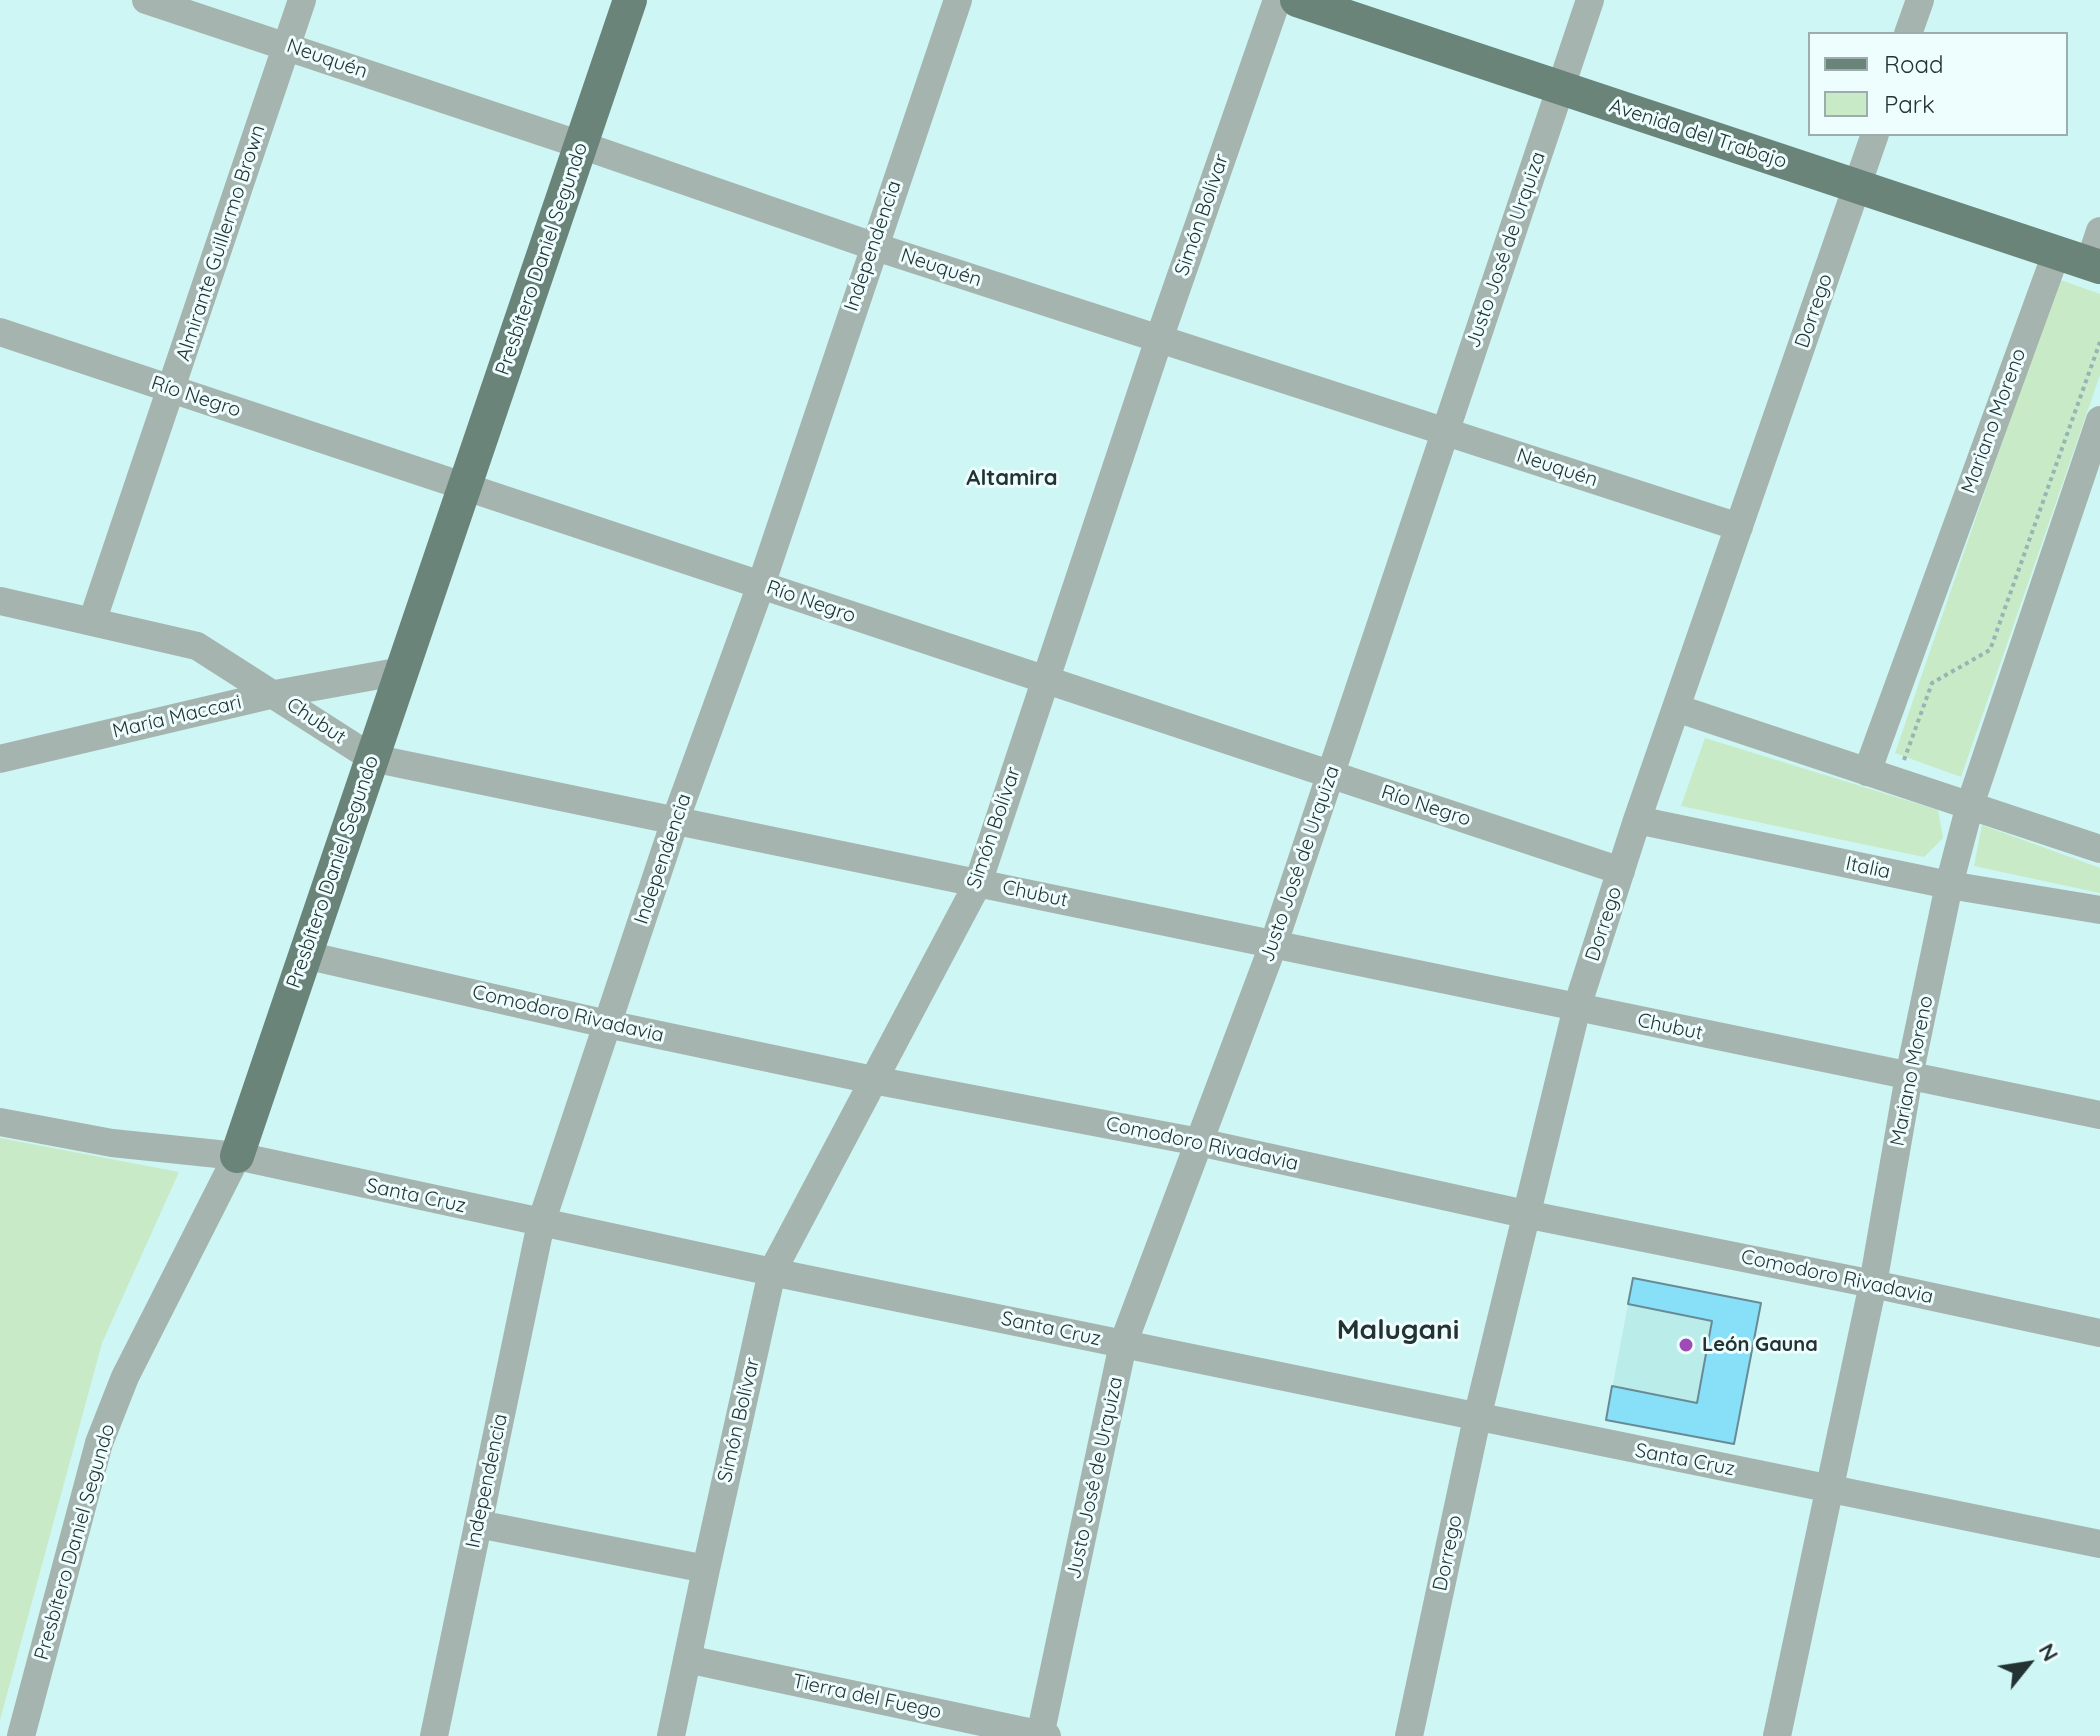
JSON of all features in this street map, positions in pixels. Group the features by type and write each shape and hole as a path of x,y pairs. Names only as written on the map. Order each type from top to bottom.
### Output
{"main road":[{"name":"Presbítero Daniel Segundo","path":"237,1156 630,0"},
{"name":"Avenida del Trabajo","path":"1297,0 2095,266"}],"street":[{"name":"Neuquén","path":"146,0 873,246 1739,527"},
{"name":"Almirante Guillermo Brown","path":"92,622 302,0"},
{"name":"Independencia","path":"434,1736 541,1223 675,821 761,585 958,0"},
{"name":"Simón Bolívar","path":"671,1736 772,1272 978,883 1043,681 1277,0"},
{"name":"Justo José de Urquiza","path":"1042,1736 1123,1344 1274,943 1590,0"},
{"path":"1909,32 1920,0"},
{"name":"Dorrego","path":"1409,1736 1477,1418 1577,1007 1637,820 1874,136"},
{"path":"2095,266 2100,231"},
{"name":"Mariano Moreno","path":"1867,772 2057,251"},
{"name":"Río Negro","path":"0,332 1621,871"},
{"name":"Mariano Moreno","path":"1777,1736 1873,1284 1909,1076 1949,885 1970,805 2100,420"},
{"name":"Chubut","path":"0,601 197,646 372,758 2100,1115"},
{"name":"María Maccari","path":"0,759 275,694 402,671"},
{"path":"1676,708 2100,849"},
{"name":"Italia","path":"1637,820 1949,885 2100,910"},
{"name":"Comodoro Rivadavia","path":"305,955 607,1024 873,1080 1199,1142 1525,1214 2100,1333"},
{"name":"Santa Cruz","path":"0,1122 112,1143 237,1156 772,1272 2100,1544"},
{"name":"Presbítero Daniel Segundo","path":"21,1736 99,1443 125,1377 237,1156"},
{"path":"478,1524 706,1569"},
{"name":"Tierra del Fuego","path":"687,1659 1042,1736"}],"path":[{"path":"1896,781 1932,683 1990,650 2100,342"}],"shaded area":[{"name":"León Gauna","path":"1633,1278 1761,1303 1734,1445 1606,1420"}],"green space":[{"path":"2058,279 2100,294 2100,375 1961,777 1895,753"},
{"path":"1705,738 1938,810 1943,838 1924,857 1681,806"},
{"path":"1982,825 2100,868 2100,893 1974,866"},
{"path":"0,1138 179,1172 102,1343 0,1720"}],"building":[{"name":"León Gauna","path":"1633,1278 1761,1303 1734,1444 1606,1420 1612,1386 1697,1403 1712,1321 1628,1304"}],"place":[{"name":"León Gauna","path":"1686,1345"}],"district":[{"name":"Altamira","path":"1012,478"},
{"name":"Malugani","path":"1398,1331"}]}
